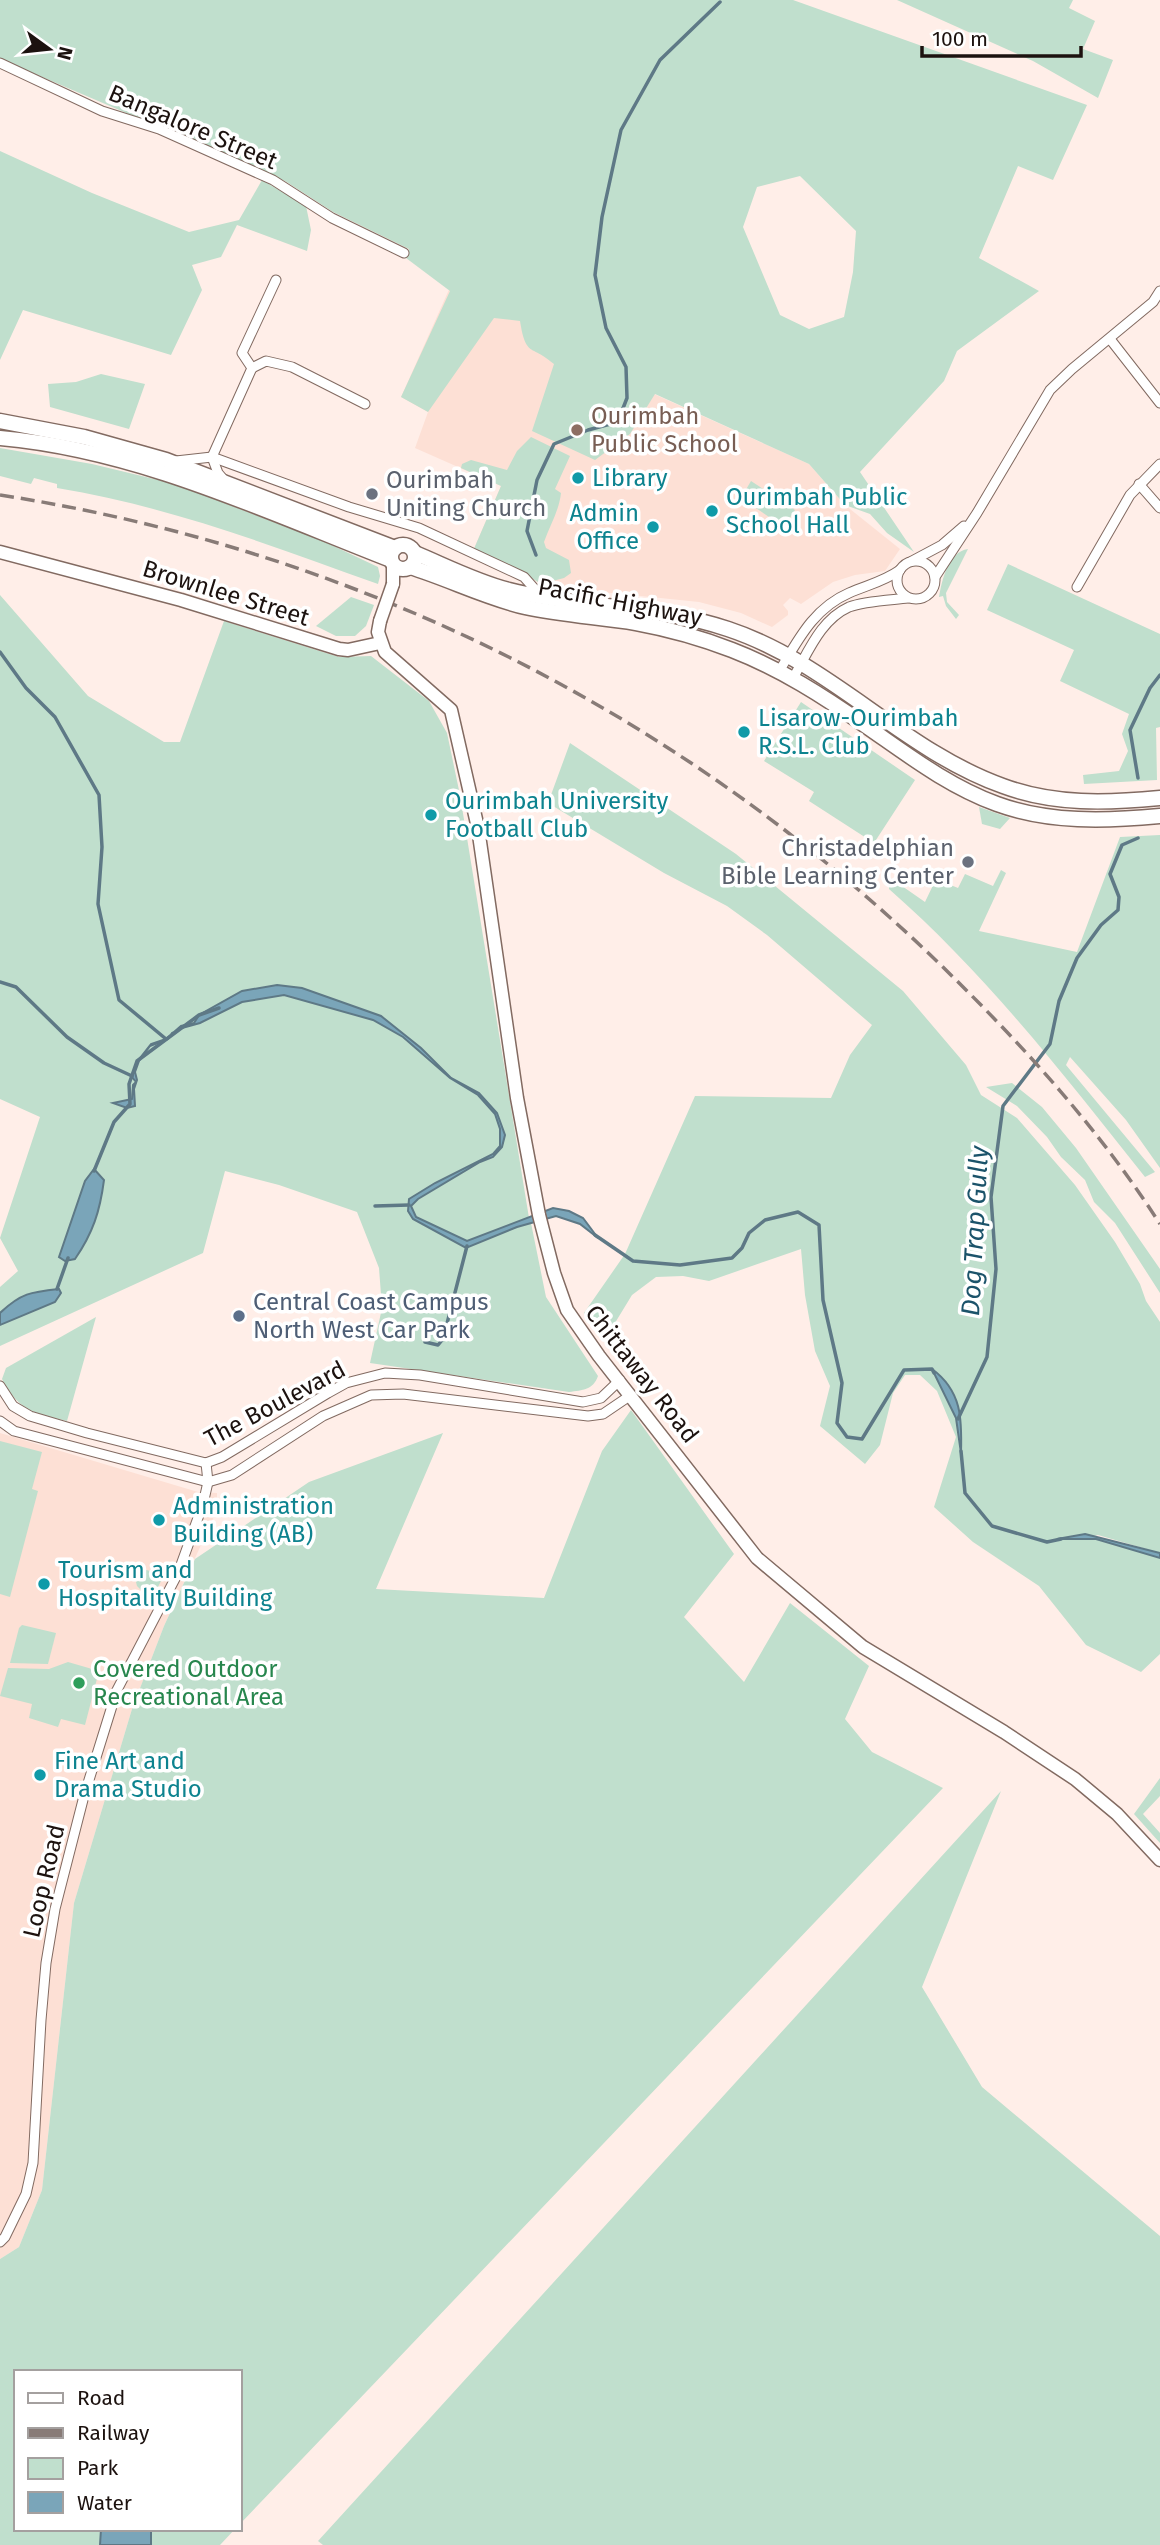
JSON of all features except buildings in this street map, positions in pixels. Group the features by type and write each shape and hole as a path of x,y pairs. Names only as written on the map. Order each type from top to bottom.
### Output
{"main road":[{"name":"Pacific Highway","path":"0,421 84,437 166,460 228,484 486,596 526,607 635,623 730,649 780,670 930,771 999,805 1044,816 1072,819 1160,816"},
{"name":"Pacific Highway","path":"0,438 91,453 166,474 402,560 492,585 541,597 654,611 693,619 750,637 796,659 936,753 1004,787 1055,799 1077,801 1160,798"},
{"name":"Brownlee Street","path":"0,552 168,597 339,649 359,649 380,643"},
{"path":"380,643 377,632 402,560"},
{"name":"Chittaway Road","path":"380,643 392,660 451,710 478,828 517,1098 533,1182 554,1273 567,1310 757,1558 863,1647 1004,1732 1075,1779 1117,1814 1160,1860"}],"street":[{"name":"Bangalore Street","path":"0,63 102,111 159,130 273,180 332,218 404,253"},
{"path":"252,368 242,353 276,280"},
{"path":"935,577 1050,390 1153,302 1160,291"},
{"path":"1110,339 1160,403"},
{"path":"228,484 218,473 212,457 252,368 266,361 292,367 365,404"},
{"path":"166,460 193,461 212,457 349,507 419,528 524,577 541,597"},
{"path":"1077,587 1130,495 1160,464"},
{"path":"1139,484 1160,508"},
{"path":"793,678 806,628 826,606 849,593 888,579 911,562 942,545 973,518"},
{"path":"780,670 796,659 831,619 850,606 908,598 921,599 927,596 934,588 933,571 924,563 911,562"},
{"path":"900,570 897,583 908,598"},
{"name":"The Boulevard","path":"0,1386 13,1406 30,1416 206,1463 222,1457 346,1383 385,1373 421,1375 583,1402 601,1398 620,1380"},
{"name":"The Boulevard","path":"0,1421 14,1431 208,1482 232,1475 323,1416 371,1395 403,1394 588,1416 603,1414 631,1395"},
{"name":"Loop Road","path":"0,2242 26,2194 33,2163 46,1963 55,1909 84,1796 117,1690 178,1573 203,1504 208,1482 206,1463"}],"shaded area":[{"name":"Ourimbah Public School","path":"490,198 654,394 809,464 845,505 900,549 885,571 855,575 833,582 801,604 790,598 783,605 788,615 772,627 741,613 699,602 541,584 473,551 501,486 415,448 428,412 401,397"},
{"path":"0,1433 198,1492 217,1493 217,1510 164,1626 132,1709 74,1903 42,2190 19,2247 0,2259"}],"green space":[{"path":"0,0 793,0 1087,105 1053,180 1018,166 979,258 1039,291 957,351 944,381 860,472 914,552 887,533 870,514 845,505 809,464 655,394 630,434 595,460 532,431 554,364 527,346 520,321 494,318 428,412 401,397 450,291 406,258 409,249 333,212 285,181 0,59","holes":["800,176 856,231 853,272 844,317 809,329 780,315 743,227 757,187"]},
{"path":"897,0 1073,0 1069,8 1095,21 1083,49 1113,60 1098,98 1033,61"},
{"path":"0,151 92,193 189,232 239,220 262,180 306,206 311,230 307,251 237,225 221,257 192,265 202,290 171,355 23,310 0,360"},
{"path":"101,374 145,384 129,429 50,407 48,384 76,382"},
{"path":"531,437 570,456 555,489 561,493 560,500 544,542 546,548 569,560 571,573 564,578 541,584 473,551 501,486 461,468 462,464 471,460 507,470 517,451"},
{"path":"0,448 92,464 175,484 323,541 378,567 378,584 179,516 57,488 57,484 34,478 31,484 0,476"},
{"path":"751,481 795,510 784,527 741,498"},
{"path":"968,549 946,593 947,602 959,615 956,619 946,606 943,596 939,597 944,575 951,561 955,555"},
{"path":"1008,564 1160,634 1157,780 1084,784 1083,775 1119,771 1128,751 1122,734 1129,714 1060,681 1074,650 987,610"},
{"path":"0,595 88,696 164,742 180,742 224,621 339,657 371,656 429,701 447,733 460,795 529,1218 459,1244 531,1223 546,1297 598,1376 590,1387 569,1392 370,1363 382,1308 379,1268 357,1212 279,1185 225,1171 203,1253 0,1346 0,1287 18,1271 0,1238 40,1117 0,1099"},
{"path":"351,597 374,605 366,626 355,636 336,636 316,626"},
{"path":"801,702 915,780 874,843 809,801 814,792 764,761"},
{"path":"570,743 736,854 903,991 966,1065 981,1095 1017,1118 1075,1185 1115,1242 1160,1322 1160,1553 1098,1535 1085,1538 1160,1558 1160,1654 1141,1672 1086,1645 1039,1586 973,1542 934,1507 956,1437 937,1391 920,1375 905,1375 893,1393 880,1445 865,1464 820,1426 830,1386 815,1351 805,1295 801,1249 709,1281 683,1276 656,1277 632,1295 607,1336 584,1313 625,1254 695,1096 831,1098 850,1055 872,1025 767,935 727,906 664,873 548,803"},
{"path":"979,807 1010,818 1000,829 982,824"},
{"path":"1160,835 1160,1168 1126,1120 1070,1057 1066,1065 1155,1172 1145,1177 992,991 889,889 889,877 925,902 936,879 958,888 965,874 993,886 1001,870 1006,873 979,931 1077,952 1120,837"},
{"path":"1012,1083 1042,1107 1076,1148 1160,1269 1160,1293 1115,1223 1094,1202 1085,1180 1061,1157 1047,1137 1017,1106 986,1087"},
{"path":"96,1317 67,1421 36,1413 21,1404 2,1379 6,1368"},
{"path":"631,1410 734,1554 684,1617 744,1682 790,1603 869,1666 845,1719 872,1752 943,1788 242,2522 242,2370 14,2370 14,2531 101,2531 100,2545 0,2545 0,2259 19,2247 42,2190 74,1903 132,1709 164,1626 195,1559 309,1482 443,1433 376,1589 544,1598 602,1451"},
{"path":"0,1441 42,1452 32,1489 38,1491 10,1597 0,1594"},
{"path":"143,1569 164,1575 156,1591 144,1600 145,1594 136,1582"},
{"path":"22,1625 56,1633 48,1664 10,1663"},
{"path":"68,1662 99,1671 85,1725 61,1719 58,1727 29,1718 32,1704 0,1696 8,1668 49,1669"},
{"path":"1160,1778 1160,1796 1143,1814 1160,1833 1160,1843 1134,1814"},
{"path":"1001,1791 922,1987 982,2087 1160,2236 1160,2545 323,2545 318,2541"},
{"path":"151,2531 233,2531 220,2545 151,2545"}],"water":[{"path":"277,985 302,988 381,1016 421,1048 451,1078 479,1093 497,1113 505,1135 502,1147 493,1157 418,1199 411,1206 416,1217 467,1241 553,1208 569,1211 583,1218 598,1238 580,1224 556,1216 517,1227 466,1248 413,1219 408,1211 409,1199 493,1154 500,1146 500,1129 495,1114 478,1095 450,1078 403,1037 373,1020 284,995 242,1002 200,1023 174,1032 181,1026 194,1023 199,1015 242,991"},
{"path":"171,1035 168,1039 150,1046 139,1061 135,1072 137,1080 134,1089 135,1106 127,1108 113,1103 132,1099 133,1085 136,1082 132,1077 137,1062 151,1044"},
{"path":"94,1169 104,1180 98,1212 87,1240 75,1259 65,1261 59,1257 85,1181"},
{"path":"59,1289 61,1293 55,1302 0,1325 0,1313 14,1301 34,1293"},
{"path":"932,1369 955,1396 960,1417 961,1453 956,1418"},
{"path":"1085,1534 1160,1553 1160,1558 1096,1539 1057,1539"},
{"path":"101,2531 151,2531 151,2545 100,2545"}],"waterway":[{"path":"536,555 527,531 537,480 554,444 614,423 627,398 626,367 606,328 595,275 602,217 621,130 660,60 720,2"},
{"path":"0,652 26,688 55,717 99,795 102,847 98,904 119,1000 166,1039"},
{"name":"Dog Trap Gully","path":"1138,778 1130,730 1150,688 1160,675"},
{"name":"Dog Trap Gully","path":"958,1419 987,1357 996,1269 991,1197 1003,1106 1050,1044 1059,1001 1077,958 1101,925 1118,910 1119,897 1110,874 1122,845 1138,838"},
{"path":"0,982 16,987 67,1037 104,1063 132,1076"},
{"path":"94,1171 114,1122 130,1104 129,1084 137,1061 199,1015 219,1008"},
{"path":"375,1206 409,1205"},
{"path":"595,1235 633,1261 680,1265 732,1258 742,1248 749,1233 765,1220 798,1212 819,1225 823,1300 842,1383 837,1423 847,1437 862,1439 904,1370 932,1369 934,1373"},
{"path":"425,1342 438,1345 443,1339 467,1246"},
{"path":"57,1289 68,1258"},
{"path":"961,1451 965,1493 992,1526 1047,1542 1061,1539"}],"railway":[{"path":"0,495 135,521 266,558 394,605 517,661 635,727 748,802 855,887 956,980 1065,1096 1115,1159 1160,1224"}],"place":[{"name":"Ourimbah Public School","path":"577,430"},
{"name":"Library","path":"578,478"},
{"name":"Ourimbah Uniting Church","path":"372,494"},
{"name":"Ourimbah Public School Hall","path":"712,511"},
{"name":"Admin Office","path":"653,527"},
{"name":"Lisarow-Ourimbah R.S.L. Club","path":"744,732"},
{"name":"Ourimbah University Football Club","path":"431,815"},
{"name":"Christadelphian Bible Learning Center","path":"968,862"},
{"name":"Central Coast Campus North West Car Park","path":"239,1316"},
{"name":"Administration Building (AB)","path":"159,1520"},
{"name":"Tourism and Hospitality Building","path":"44,1584"},
{"name":"Covered Outdoor Recreational Area","path":"79,1683"},
{"name":"Fine Art and Drama Studio","path":"40,1775"}]}
